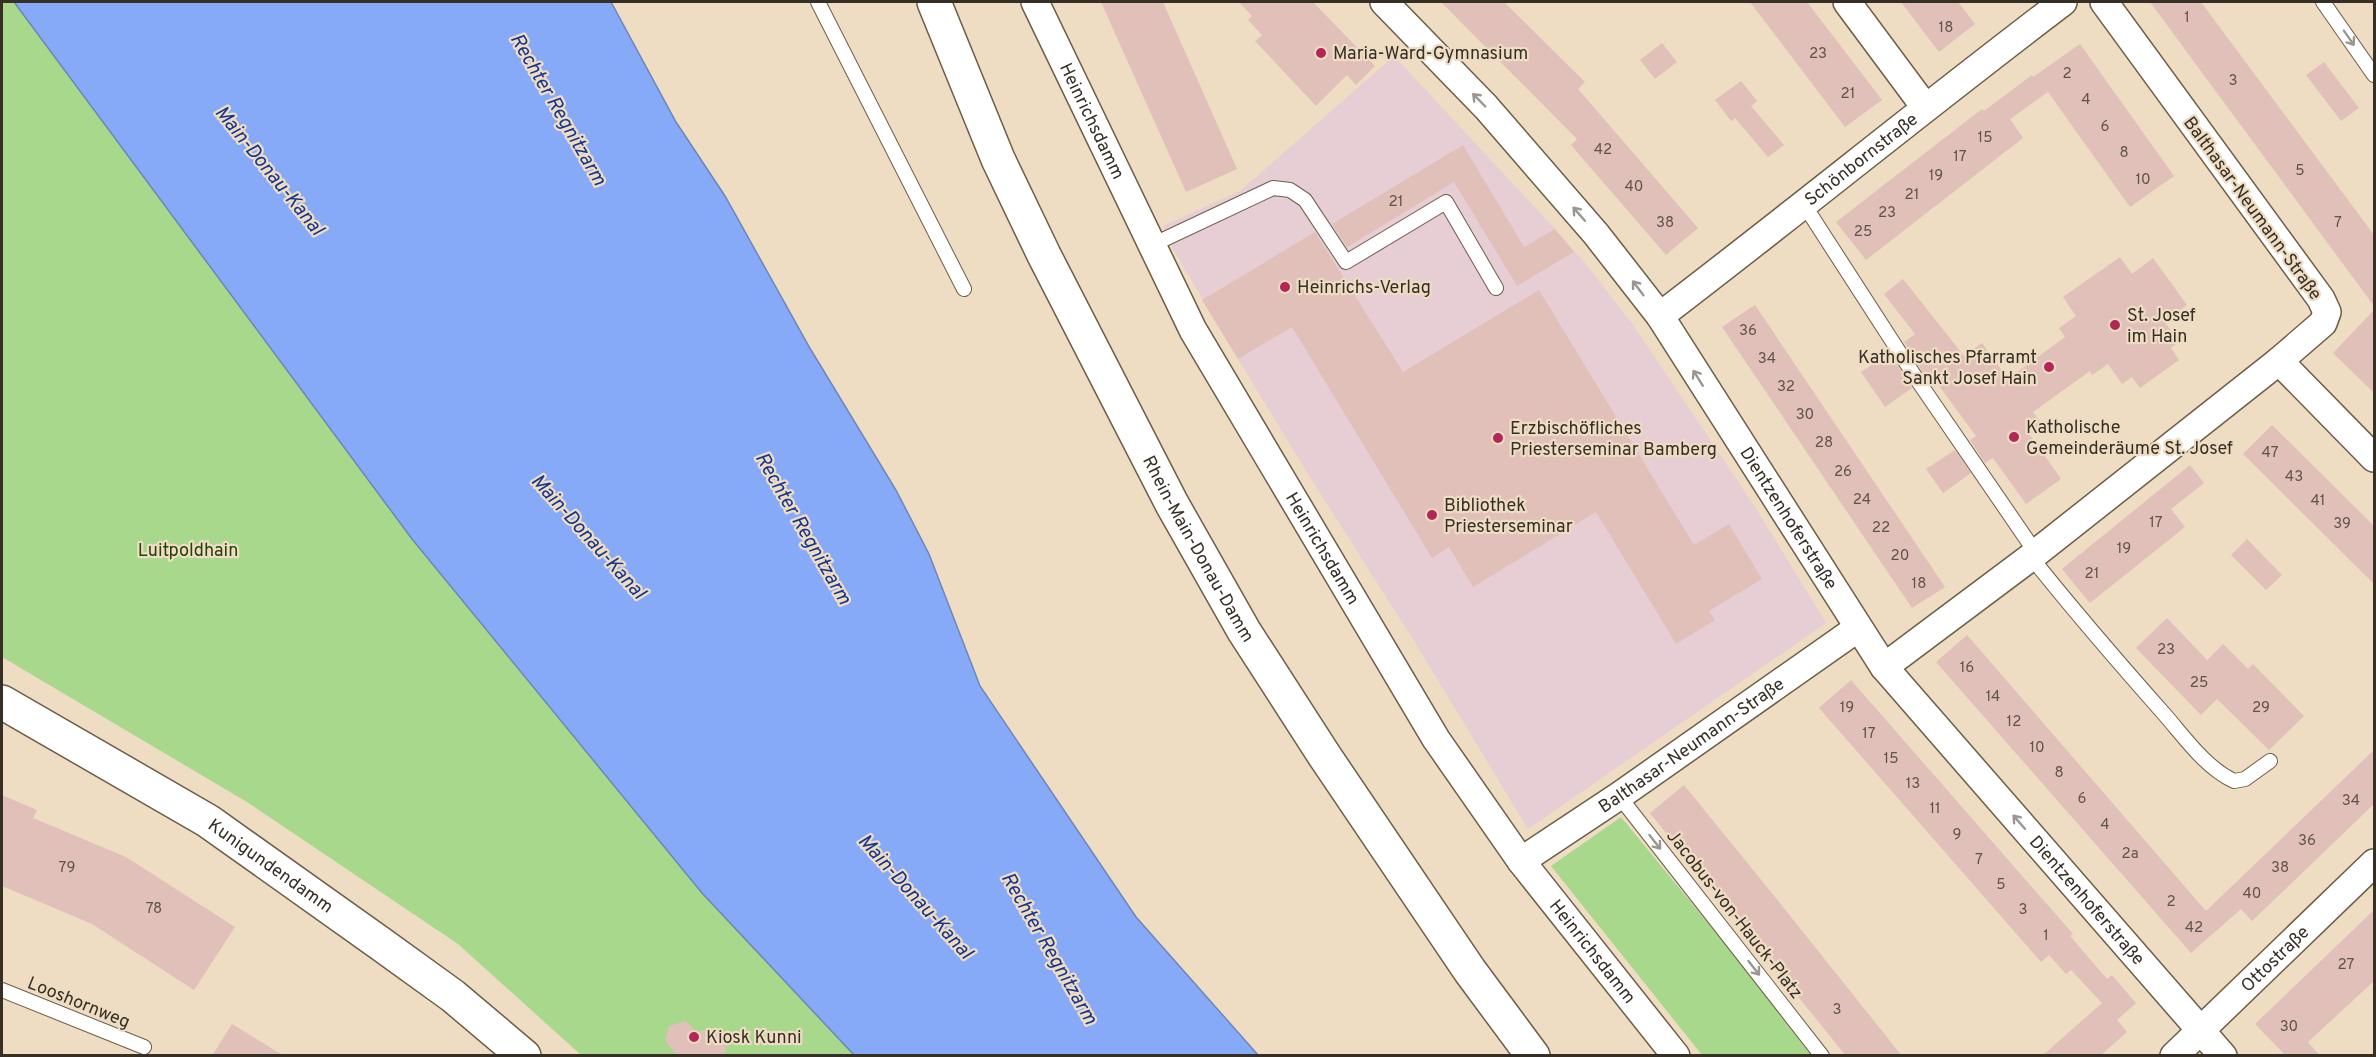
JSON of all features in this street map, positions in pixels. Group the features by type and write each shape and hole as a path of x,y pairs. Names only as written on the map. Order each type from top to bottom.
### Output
{"street":[{"name":"Rhein-Main-Donau-Damm","path":"934,2 998,159 1044,255 1172,504 1244,631 1324,755 1470,971 1533,1056"},
{"name":"Heinrichsdamm","path":"1035,2 1193,330 1436,738 1521,861 1676,1056"},
{"name":"Dientzenhoferstraße","path":"1384,2 1486,107 1596,234 1660,316 1884,667 2223,1056"},
{"path":"1848,2 1925,106"},
{"name":"Schönbornstraße","path":"1660,316 1925,106 2063,2"},
{"name":"Balthasar-Neumann-Straße","path":"1884,667 2033,555 2279,361 2322,323 2327,312 2321,299 2104,2"},
{"path":"2279,361 2374,458"},
{"name":"Balthasar-Neumann-Straße","path":"1521,861 1858,628"},
{"name":"Kunigundendamm","path":"2,702 208,821 435,983 524,1056"},
{"name":"Ottostraße","path":"2174,1056 2374,863"}],"lane":[{"path":"818,2 964,290"},
{"path":"2323,2 2374,75"},
{"path":"1152,245 1273,188 1290,190 1305,200 1346,262 1446,202 1496,288"},
{"path":"1803,203 2033,555 2117,662 2184,737 2223,776 2234,782 2245,779 2270,761"},
{"name":"Jacobus-von-Hauck-Platz","path":"1619,795 1822,1056"},
{"name":"Looshornweg","path":"2,990 144,1047"}],"shaded area":[{"name":"Erzbischöfliches Priesterseminar Bamberg","path":"1394,56 1555,229 1585,263 1633,325 1755,507 1826,623 1528,829 1416,644 1238,359 1173,249 1163,226 1240,191"}],"green space":[{"name":"Luitpoldhain","path":"2,2 14,2 412,539 702,893 854,1055 581,1055 458,944 247,802 2,657"},
{"path":"1621,817 1816,1055 1702,1055 1551,866"}],"water":[{"path":"14,2 611,2 676,122 725,196 811,350 896,490 929,554 980,686 1136,917 1258,1055 854,1055 702,893 412,539"}],"building":[{"path":"1101,2 1163,2 1237,169 1186,192"},
{"path":"1239,2 1313,2 1375,66 1356,85 1347,75 1316,106 1255,41 1262,35 1248,20 1252,16"},
{"path":"1441,2 1504,2 1585,82 1578,89 1698,228 1666,255 1571,145 1577,139"},
{"path":"1750,2 1807,2 1882,100 1845,127"},
{"path":"1901,2 1958,2 1975,24 1939,52"},
{"path":"2150,2 2201,2 2374,235 2374,306"},
{"path":"1662,43 1677,62 1655,79 1640,60"},
{"path":"2080,44 2174,176 2130,207 2048,92 2010,119 2023,138 1866,260 1836,222 1982,109 1984,111 2032,75 2033,77"},
{"path":"2324,62 2359,108 2341,121 2306,75"},
{"path":"1741,81 1757,101 1751,106 1784,145 1768,157 1735,118 1731,121 1715,100"},
{"path":"1463,145 1524,247 1555,229 1574,252 1517,286 1454,182 1347,247 1332,224"},
{"path":"1315,232 1403,372 1539,290 1694,545 1729,524 1762,579 1709,611 1715,620 1676,644 1596,512 1473,587 1449,547 1432,558 1292,327 1238,359 1202,300"},
{"path":"2120,257 2132,274 2153,258 2187,305 2164,321 2179,342 2171,348 2179,360 2140,388 2132,377 2122,384 2108,364 2092,375 2090,371 2033,412 2043,426 2030,435 2061,479 2026,504 1993,458 1985,463 1970,440 1976,436 1931,375 1927,378 1923,373 1904,342 1915,334 1884,294 1903,279 1964,356 1982,343 2008,379 2065,337 2059,328 2076,316 2063,297"},
{"path":"1755,305 1945,587 1912,608 1722,327"},
{"path":"2374,310 2374,393 2333,353"},
{"path":"1889,353 1912,388 1885,407 1861,372"},
{"path":"2272,425 2374,526 2374,584 2243,454"},
{"path":"1955,450 1971,473 1943,493 1926,469"},
{"path":"2190,465 2204,483 2171,509 2185,527 2090,603 2062,569"},
{"path":"2247,539 2282,575 2266,590 2231,555"},
{"path":"2167,618 2207,660 2223,644 2248,669 2253,664 2304,716 2269,750 2217,699 2201,715 2136,648"},
{"path":"1967,635 2206,911 2374,750 2374,804 2252,921 2241,909 2191,953 1936,662"},
{"path":"1851,680 2073,934 2070,936 2107,979 2112,975 2136,1003 2117,1020 2127,1032 2100,1056 2042,1056 2102,1003 2071,970 2066,974 2049,955 2041,962 1819,708"},
{"path":"1684,785 1902,1056 1846,1056 1650,813"},
{"path":"2,795 37,810 33,818 126,857 235,927 194,990 92,924 2,886"},
{"path":"2374,910 2374,981 2308,1042 2320,1056 2286,1056 2255,1024"},
{"name":"Kiosk Kunni","path":"686,1021 697,1032 714,1028 728,1042 724,1056 678,1056 665,1041 669,1026"},
{"path":"232,1024 284,1056 212,1056"}],"place":[{"name":"Maria-Ward-Gymnasium","path":"1321,53"},
{"name":"Heinrichs-Verlag","path":"1285,287"},
{"name":"St. Josef im Hain","path":"2115,325"},
{"name":"Katholisches Pfarramt Sankt Josef Hain","path":"2049,367"},
{"name":"Katholische Gemeinderäume St. Josef","path":"2014,437"},
{"name":"Erzbischöfliches Priesterseminar Bamberg","path":"1498,438"},
{"name":"Bibliothek Priesterseminar","path":"1432,515"},
{"name":"Kiosk Kunni","path":"694,1037"}],"water label":[{"name":"Rechter Regnitzarm","path":"559,109"},
{"name":"Main-Donau-Kanal","path":"270,170"},
{"name":"Rechter Regnitzarm","path":"804,528"},
{"name":"Main-Donau-Kanal","path":"589,536"},
{"name":"Main-Donau-Kanal","path":"916,896"},
{"name":"Rechter Regnitzarm","path":"1050,948"}]}
